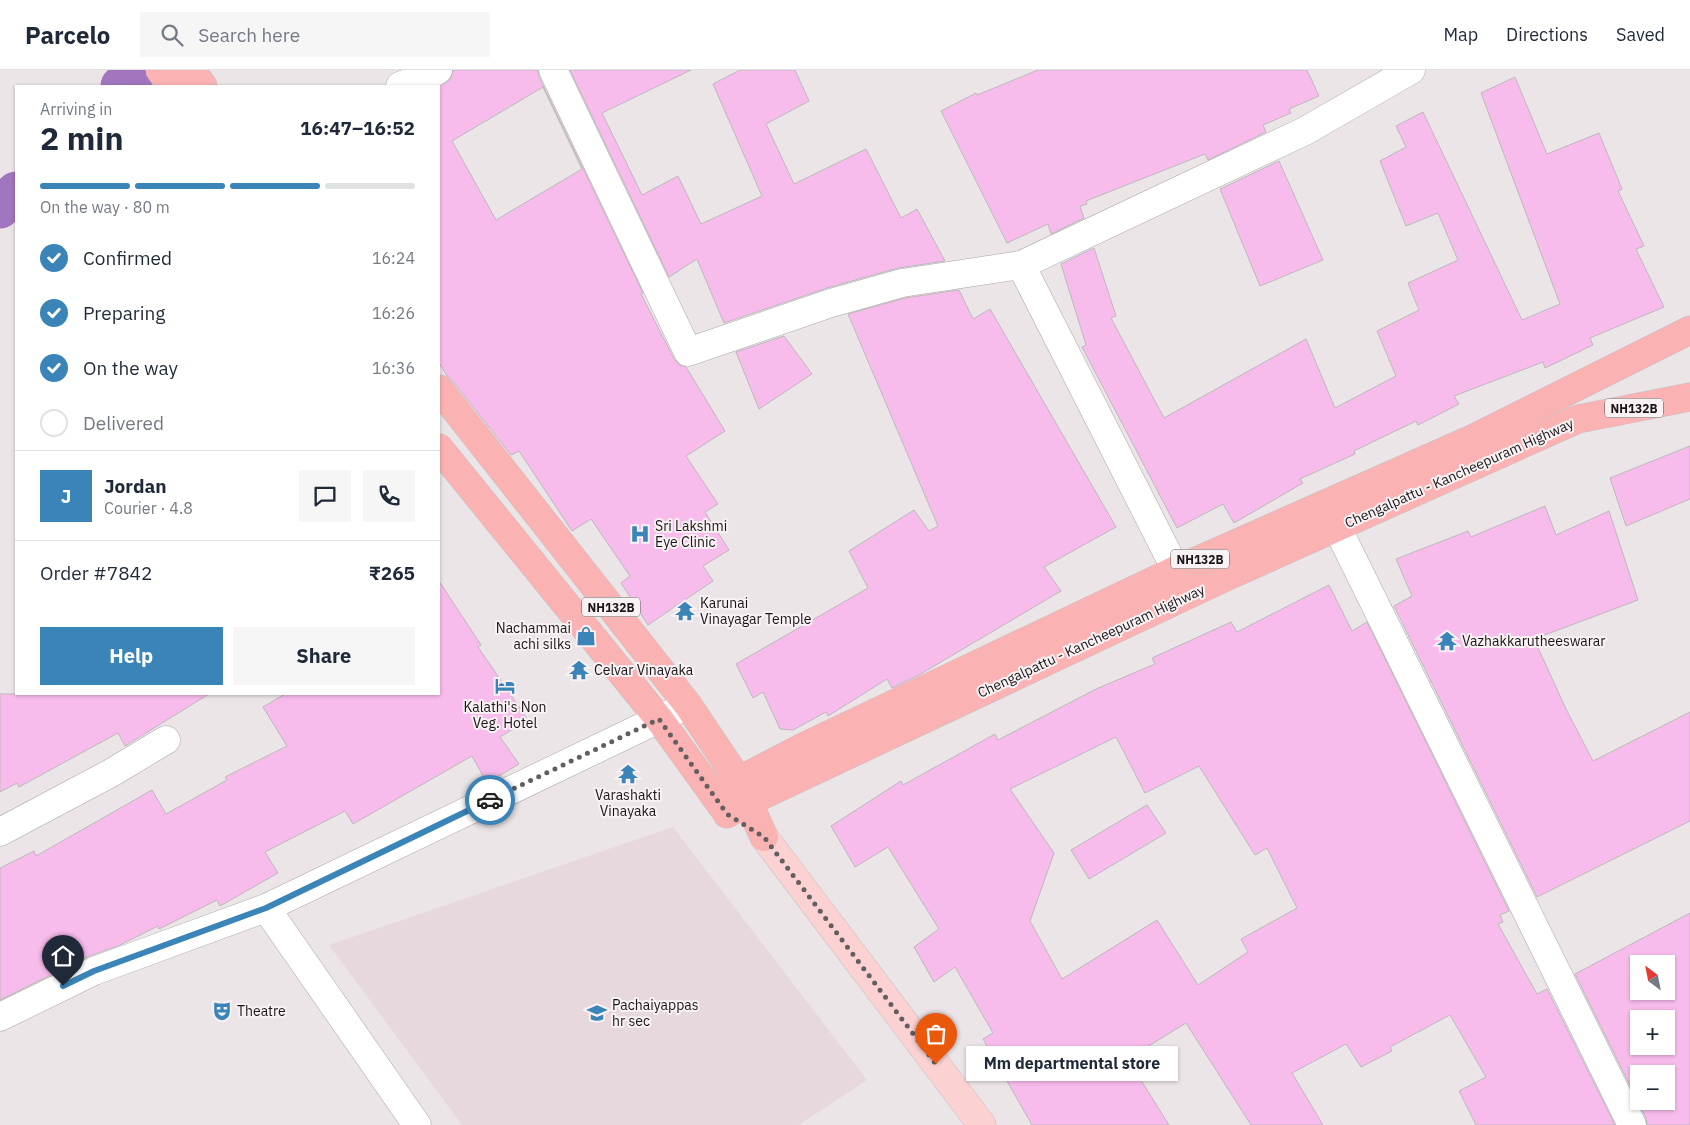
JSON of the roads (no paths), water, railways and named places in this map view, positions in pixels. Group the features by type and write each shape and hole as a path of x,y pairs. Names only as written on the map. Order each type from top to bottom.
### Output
{"highway":[{"path":"160,70 171,85"},
{"path":"191,70 202,85"},
{"name":"NH132B","path":"732,798 803,747 1176,570 1472,439 1690,330"},
{"name":"NH132B","path":"440,391 688,705 732,798 764,837"},
{"name":"Chengalpattu - Kancheepuram Highway","path":"732,798 1578,419 1690,397"},
{"path":"440,449 659,719 732,798"}],"main road":[{"path":"764,837 982,1125"}],"street":[{"path":"402,85 438,70"},
{"path":"553,70 688,352 831,303 902,283 1020,265 1305,131 1411,70"},
{"path":"1020,265 1176,570"},
{"path":"1325,504 1632,1125"},
{"path":"0,1017 94,971 266,908 688,705"},
{"path":"0,832 112,773 166,740"},
{"path":"266,908 417,1125"}],"waterway":[{"path":"122,85 138,70"},
{"path":"0,208 15,193"}],"place":[{"name":"Sri Lakshmi Eye Clinic","path":"640,534"},
{"name":"Karunai Vinayagar Temple","path":"685,611"},
{"name":"Nachammai achi silks","path":"586,636"},
{"name":"Vazhakkarutheeswarar","path":"1447,641"},
{"name":"Celvar Vinayaka","path":"579,670"},
{"name":"Kalathi's Non Veg. Hotel","path":"505,686"},
{"name":"Varashakti Vinayaka","path":"628,774"},
{"name":"Theatre","path":"222,1011"},
{"name":"Pachaiyappas hr sec","path":"597,1013"},
{"name":"Mm departmental store","path":"936,1064"}]}
